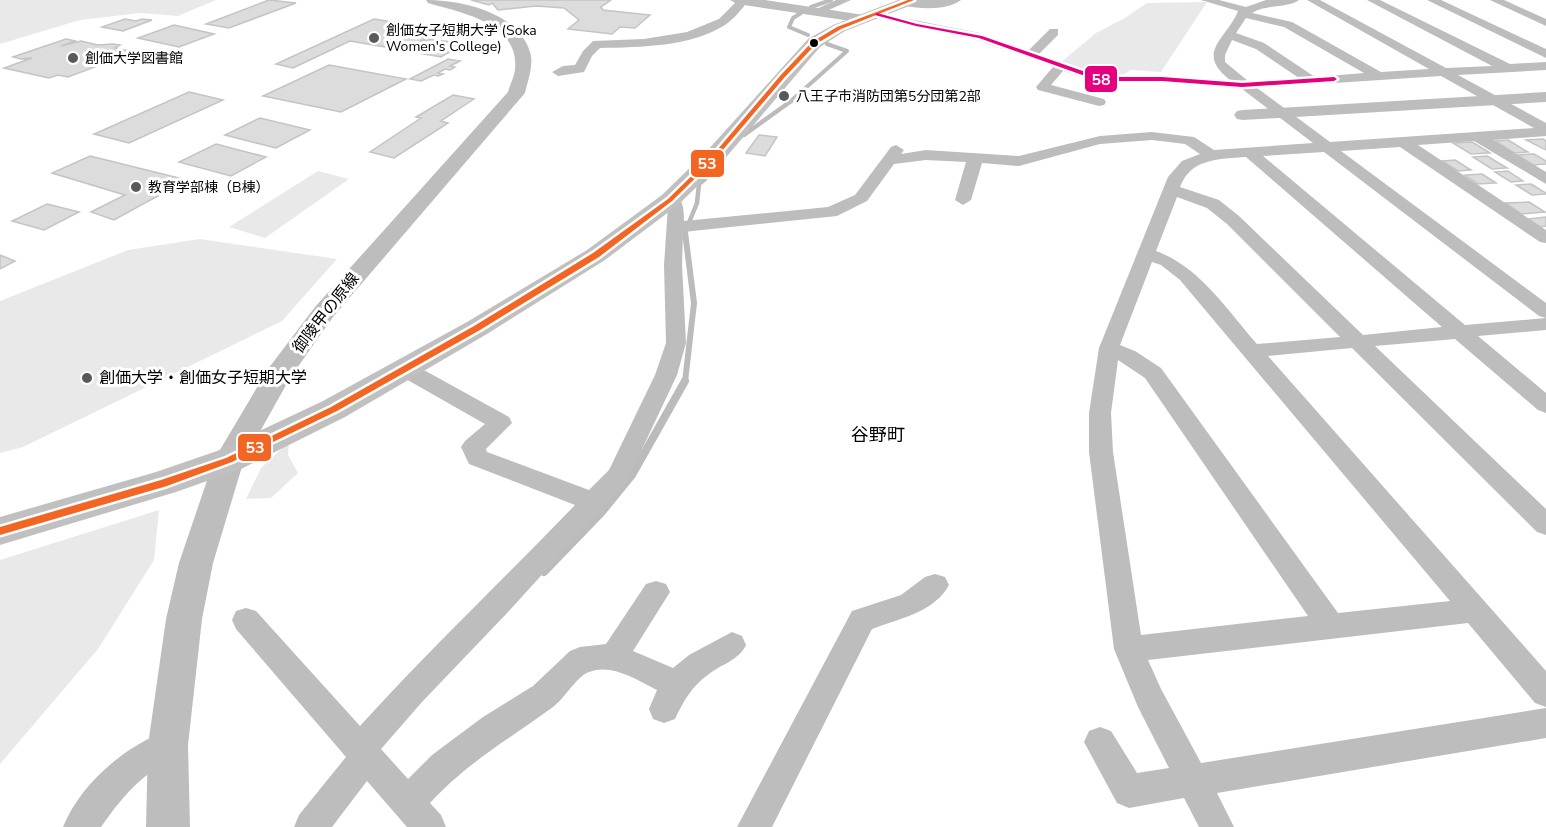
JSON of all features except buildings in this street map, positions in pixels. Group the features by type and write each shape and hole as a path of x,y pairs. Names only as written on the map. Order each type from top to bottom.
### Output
{"main road":[{"path":"0,531 164,483 229,460 334,409 405,369 596,255 670,200 714,157 808,48 862,11 908,1"}],"street":[{"name":"御陵甲の原線","path":"168,827 168,745 174,680 196,563 229,460 279,375 324,312 516,93 524,75 525,58 521,44 508,30 470,10 433,0"},
{"path":"737,0 818,11 862,11 980,37 1099,79 1162,79 1242,85 1546,66"},
{"path":"908,1 926,5 956,0"},
{"path":"1206,0 1288,24 1378,76"},
{"path":"1294,0 1261,4 1243,12 1219,55 1219,62 1224,70 1546,312"},
{"path":"1312,0 1546,131"},
{"path":"1372,0 1508,68"},
{"path":"1432,0 1546,54"},
{"path":"1495,0 1546,22"},
{"path":"558,72 579,69 587,54 597,44 628,44 681,38 721,22 743,1"},
{"path":"1509,6 1537,5"},
{"path":"818,11 862,11"},
{"path":"1030,56 1054,32"},
{"path":"1230,35 1260,46 1311,80"},
{"path":"1060,65 1043,87 1099,102"},
{"path":"1243,115 1546,97"},
{"path":"1217,827 1149,697 1129,649 1101,452 1100,412 1109,348 1171,189 1182,168 1194,160 1210,155 1546,131"},
{"path":"684,227 831,212 861,198 892,155 926,155 1019,162 1100,140 1152,136 1189,140 1210,155"},
{"path":"1477,137 1546,179"},
{"path":"1403,142 1546,238"},
{"path":"1249,152 1546,405"},
{"path":"963,200 975,159"},
{"path":"1171,189 1201,199 1222,210 1546,525"},
{"path":"311,827 363,753 411,692 595,502 618,475 666,375 676,343 673,265 684,227 676,205 670,200"},
{"path":"1145,253 1167,261 1187,276 1546,693"},
{"path":"1253,351 1546,324"},
{"path":"1109,348 1128,356 1153,373 1331,626"},
{"path":"405,369 501,423 473,447 477,458 595,502"},
{"path":"754,827 862,620 911,603 934,585"},
{"path":"614,656 656,592"},
{"path":"1129,649 1475,610"},
{"path":"246,620 429,827"},
{"path":"408,803 443,766 494,728 544,696 580,660 614,656 670,696 699,664 732,645"},
{"path":"1100,742 1129,791 1546,723"},
{"path":"80,827 107,791 131,767 168,745"}],"shaded area":[{"path":"0,0 216,0 178,16 140,13 80,20 0,44"},
{"path":"1207,2 1161,72 1131,70 1119,77 1060,63 1096,33 1147,3"},
{"path":"318,171 349,179 265,238 229,227"},
{"path":"200,239 337,259 282,321 23,447 0,453 0,301 128,250"},
{"path":"289,442 288,455 298,473 271,498 246,499 261,468"},
{"path":"159,510 154,560 98,649 0,764 0,560"}],"waterway":[{"path":"811,7 831,0"},
{"path":"801,13 793,18 789,27 808,35"},
{"path":"792,100 847,51 827,44"},
{"path":"744,135 794,99"},
{"path":"688,225 697,203 699,184 705,179"},
{"path":"685,382 694,303 685,232 688,224"},
{"path":"544,572 601,513 632,475 685,381"}],"transit line":[{"name":"53","path":"0,531 164,483 229,460 334,409 477,328 596,255 670,200 714,157 814,43 839,28 912,0"},
{"name":"58","path":"877,14 916,25 980,37 1099,79 1162,79 1242,85 1334,79"}],"place":[{"name":"創価女子短期大学 (Soka Women's College)","path":"374,38"},
{"name":"創価大学図書館","path":"73,58"},
{"name":"八王子市消防団第5分団第2部","path":"784,96"},
{"name":"教育学部棟（B棟）","path":"136,187"},
{"name":"創価大学・創価女子短期大学","path":"87,378"}],"district":[{"name":"谷野町","path":"878,435"}]}
